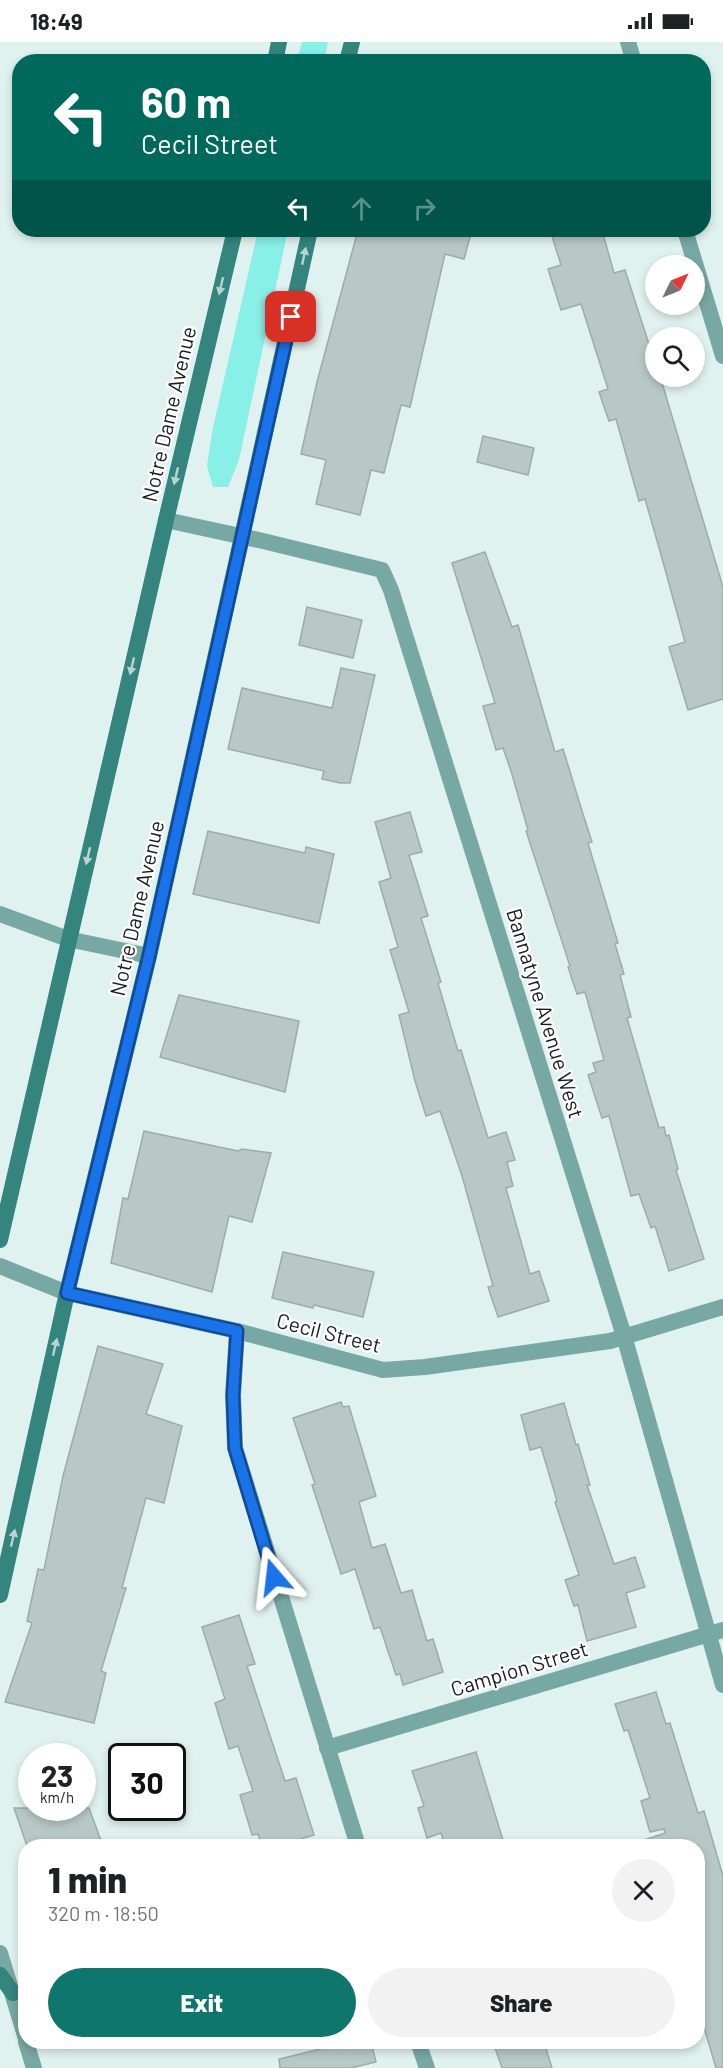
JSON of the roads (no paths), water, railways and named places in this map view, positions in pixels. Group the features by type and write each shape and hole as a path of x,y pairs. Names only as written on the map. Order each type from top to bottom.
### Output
{"main road":[{"name":"Notre Dame Avenue","path":"0,1240 68,939 233,237"},
{"name":"Notre Dame Avenue","path":"0,1595 67,1293 149,956 308,237"},
{"path":"0,1975 13,1993"}],"street":[{"path":"687,237 723,356"},
{"name":"Bannatyne Avenue West","path":"166,520 382,570 391,591 716,1632 723,1685"},
{"path":"0,914 68,939 149,956"},
{"name":"Cecil Street","path":"0,1266 67,1293 237,1331 383,1370 424,1367 610,1341 723,1307"},
{"path":"237,1331 233,1395 235,1448 356,1839"},
{"name":"Campion Street","path":"327,1748 716,1632"},
{"path":"0,1953 18,2011"},
{"path":"29,2049 34,2068"},
{"path":"420,2049 427,2068"}]}
